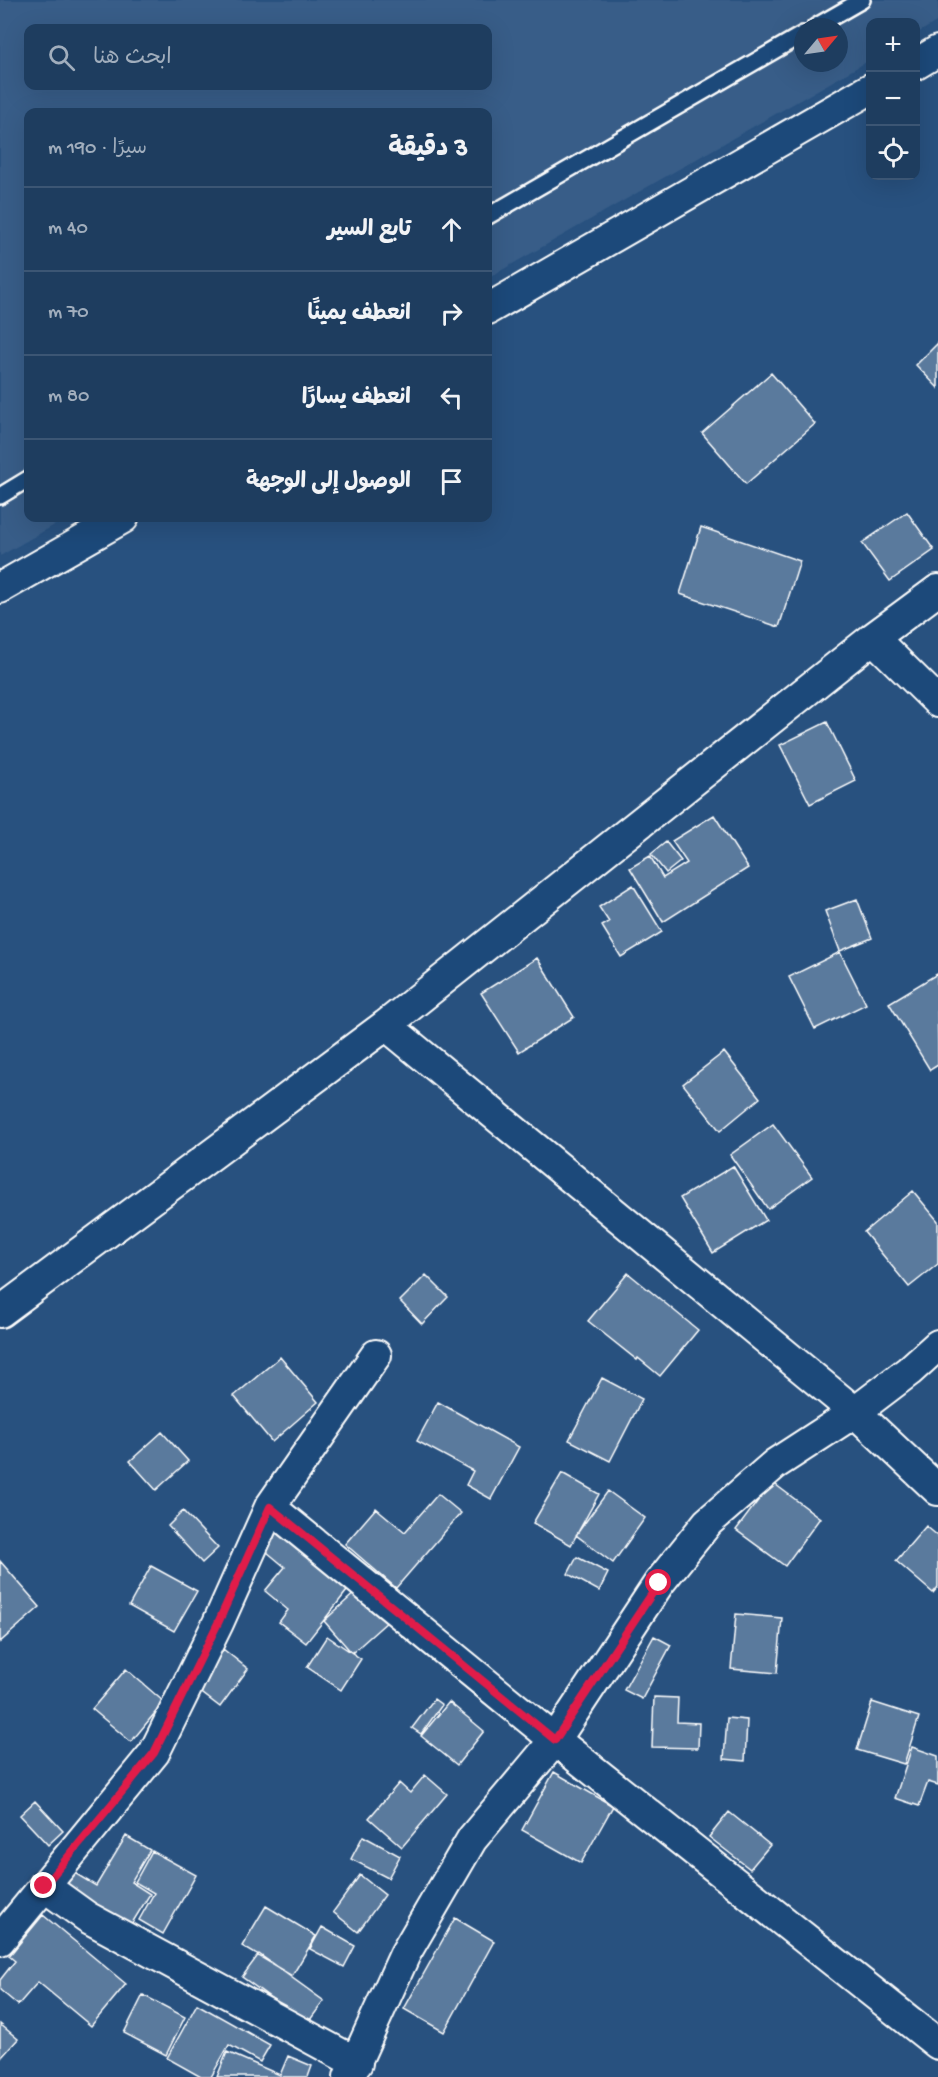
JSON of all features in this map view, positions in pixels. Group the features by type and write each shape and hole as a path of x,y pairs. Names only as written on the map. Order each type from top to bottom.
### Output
{"street":[{"path":"920,61 938,51"},
{"path":"492,307 866,92"},
{"path":"0,588 116,522"},
{"path":"0,1312 386,1025 873,638 938,590"},
{"path":"873,638 938,702"},
{"path":"386,1025 855,1412 938,1490"},
{"path":"44,1886 87,1917 353,2070 405,1954 472,1839 555,1740 659,1583 708,1522 774,1464 855,1412 938,1346"},
{"path":"0,1940 154,1753 218,1623 270,1507 376,1355"},
{"path":"270,1507 555,1740 938,2044"}],"lane":[{"path":"831,18 862,0"},
{"path":"492,214 794,39"},
{"path":"0,496 24,481"}],"shaded area":[{"path":"0,0 938,0 938,21 920,32 920,18 866,18 866,62 492,276 492,108 24,108 24,522 60,522 0,556"}],"building":[{"path":"938,343 938,388 916,365"},
{"path":"771,373 815,424 746,484 702,433"},
{"path":"907,512 934,550 890,581 862,543"},
{"path":"701,527 800,561 779,627 680,594"},
{"path":"827,722 856,781 810,804 780,745"},
{"path":"714,815 748,868 663,922 630,868 650,856 663,878 687,863 672,841"},
{"path":"666,842 681,861 666,873 651,854"},
{"path":"633,885 662,932 621,957 602,926 609,922 599,907"},
{"path":"857,899 872,938 840,951 825,911"},
{"path":"840,952 866,1004 815,1029 789,977"},
{"path":"537,958 574,1017 519,1052 481,993"},
{"path":"937,974 938,1065 930,1070 889,1003"},
{"path":"724,1052 760,1098 720,1131 683,1084"},
{"path":"773,1124 812,1177 768,1209 730,1155"},
{"path":"733,1166 766,1220 713,1253 680,1198"},
{"path":"913,1191 938,1221 938,1264 909,1287 864,1232"},
{"path":"628,1273 698,1330 660,1376 588,1321"},
{"path":"426,1275 448,1297 422,1324 400,1301"},
{"path":"280,1357 318,1402 272,1442 234,1396"},
{"path":"602,1378 642,1399 610,1461 569,1440"},
{"path":"438,1402 519,1447 491,1499 466,1485 473,1471 417,1441"},
{"path":"162,1432 188,1461 156,1490 130,1461"},
{"path":"562,1473 599,1494 571,1545 533,1523"},
{"path":"772,1482 820,1518 785,1566 736,1530"},
{"path":"608,1491 645,1518 613,1563 576,1535"},
{"path":"438,1494 461,1513 396,1588 345,1544 376,1508 405,1532"},
{"path":"183,1511 218,1548 202,1563 168,1526"},
{"path":"926,1526 938,1536 938,1587 933,1593 896,1561"},
{"path":"276,1528 350,1587 306,1643 279,1622 288,1610 265,1591 285,1567 261,1547"},
{"path":"577,1557 608,1573 599,1591 568,1574"},
{"path":"0,1561 40,1607 0,1642"},
{"path":"151,1566 197,1591 174,1631 129,1606"},
{"path":"359,1589 388,1621 352,1653 324,1621"},
{"path":"736,1614 782,1618 777,1673 731,1669"},
{"path":"327,1636 361,1659 341,1690 307,1667"},
{"path":"654,1636 671,1645 642,1699 624,1690"},
{"path":"223,1649 248,1669 220,1707 194,1687"},
{"path":"126,1669 164,1702 131,1742 92,1709"},
{"path":"654,1697 678,1698 677,1722 699,1723 698,1748 652,1747"},
{"path":"434,1699 442,1705 421,1734 412,1728"},
{"path":"449,1702 484,1731 457,1765 421,1736"},
{"path":"872,1702 919,1717 904,1764 857,1750"},
{"path":"727,1718 747,1720 745,1761 724,1759"},
{"path":"912,1747 938,1756 938,1785 928,1782 919,1806 895,1798"},
{"path":"554,1772 613,1806 581,1863 522,1830"},
{"path":"425,1775 447,1794 402,1847 369,1818 399,1783 410,1793"},
{"path":"35,1801 63,1831 48,1845 20,1815"},
{"path":"729,1812 770,1845 750,1869 709,1837"},
{"path":"126,1836 150,1850 131,1882 150,1894 129,1928 59,1885 68,1869 96,1886"},
{"path":"363,1836 400,1856 388,1878 351,1859"},
{"path":"152,1851 196,1875 163,1934 139,1920 154,1893 135,1882"},
{"path":"360,1875 385,1895 358,1932 333,1912"},
{"path":"266,1906 316,1936 292,1976 242,1946"},
{"path":"43,1915 126,1984 91,2026 38,1982 18,2005 0,1990 0,1980 15,1961 9,1956"},
{"path":"455,1918 494,1941 444,2032 404,2009"},
{"path":"322,1927 355,1946 344,1967 310,1949"},
{"path":"259,1954 324,2001 307,2024 242,1977"},
{"path":"143,1995 185,2017 166,2055 124,2033"},
{"path":"197,2004 270,2045 260,2062 229,2045 211,2077 201,2077 167,2058"},
{"path":"0,2024 18,2039 0,2059"},
{"path":"227,2052 280,2075 288,2056 312,2066 308,2077 217,2077"}],"route":[{"path":"44,1886 154,1753 218,1623 270,1507 555,1740 659,1583"}]}
